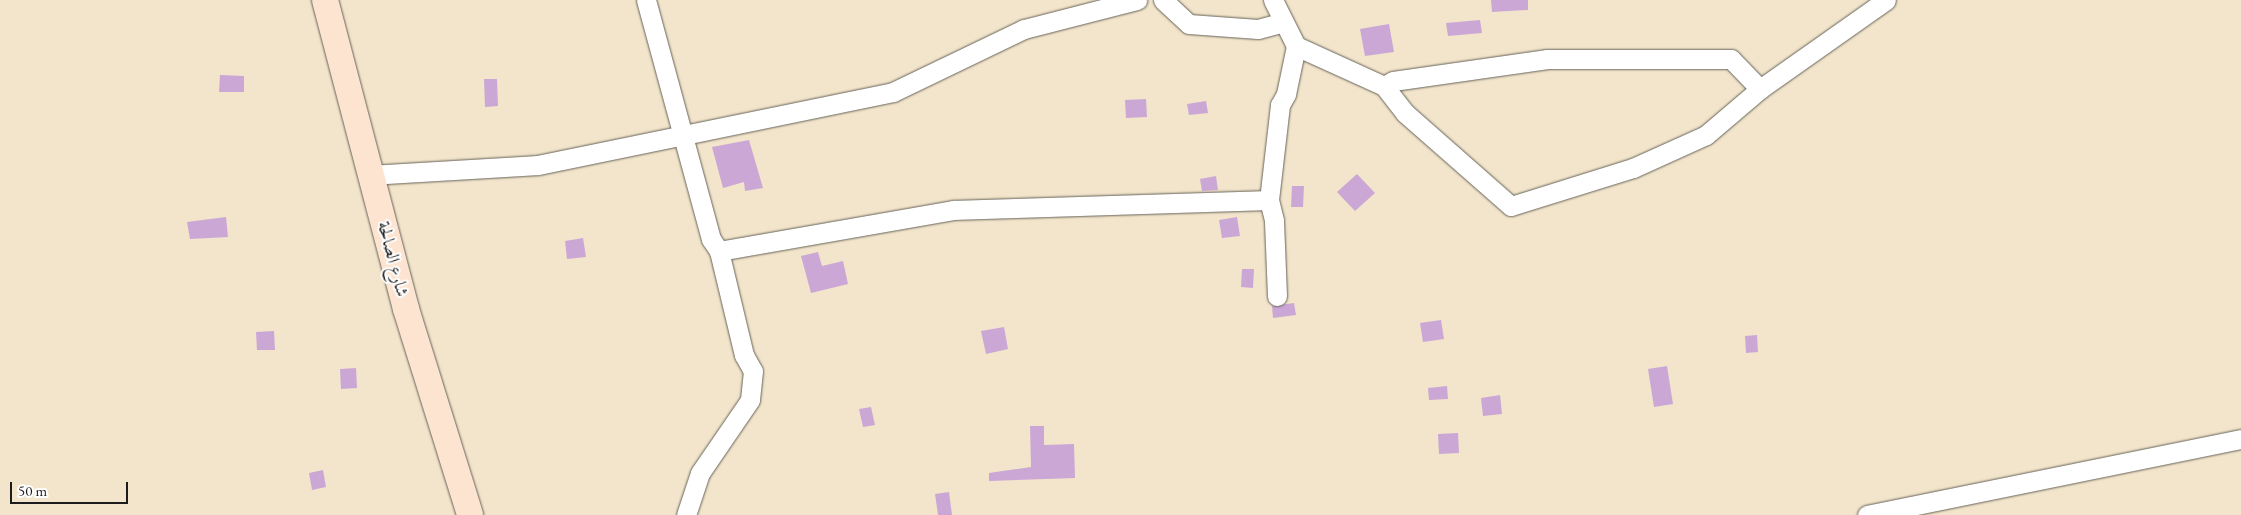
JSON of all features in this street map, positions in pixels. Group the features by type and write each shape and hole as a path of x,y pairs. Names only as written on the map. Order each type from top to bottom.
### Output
{"main road":[{"name":"شارع الصالحة","path":"325,0 370,175 470,515"}],"street":[{"path":"646,0 681,136 711,239 719,251 744,355 753,371 750,400 700,473 686,515"},
{"path":"370,175 538,165 893,92 1024,29 1138,0"},
{"path":"1163,0 1189,24 1258,29 1281,23"},
{"path":"1273,0 1282,14 1281,23 1296,46 1384,86 1405,113 1510,206 1633,168 1706,134 1760,89 1886,0"},
{"path":"1277,296 1274,220 1269,200 1280,105 1296,46"},
{"path":"1384,86 1393,81 1547,60 1731,60 1760,89"},
{"path":"719,251 953,210 1269,200"},
{"path":"1867,515 2241,439"}],"building":[{"path":"1491,0 1528,0 1528,10 1492,12"},
{"path":"1480,20 1482,33 1448,36 1446,23"},
{"path":"1389,24 1394,52 1365,56 1360,29"},
{"path":"220,75 244,76 244,92 219,92"},
{"path":"484,79 497,79 498,106 485,107"},
{"path":"1146,99 1147,117 1126,118 1125,100"},
{"path":"1206,101 1208,113 1189,115 1187,104"},
{"path":"749,140 763,188 745,191 744,182 723,188 712,147"},
{"path":"1357,174 1375,193 1355,211 1337,192"},
{"path":"1216,176 1218,190 1202,191 1200,179"},
{"path":"1292,186 1304,186 1303,207 1291,207"},
{"path":"226,217 228,237 190,239 187,222"},
{"path":"1237,217 1240,236 1222,238 1219,220"},
{"path":"583,238 586,257 567,259 565,241"},
{"path":"818,252 822,266 843,261 848,284 811,293 801,256"},
{"path":"1242,269 1254,269 1253,288 1241,287"},
{"path":"1294,303 1296,315 1273,318 1272,306"},
{"path":"1441,320 1444,339 1423,342 1420,323"},
{"path":"1004,327 1008,349 986,354 981,331"},
{"path":"274,331 275,350 257,350 256,332"},
{"path":"1757,335 1758,352 1746,353 1745,336"},
{"path":"1667,366 1673,404 1654,407 1648,369"},
{"path":"356,368 357,388 341,389 340,369"},
{"path":"1447,386 1448,399 1429,400 1428,388"},
{"path":"1500,395 1502,414 1483,416 1481,398"},
{"path":"871,407 875,425 863,427 859,409"},
{"path":"1030,426 1044,426 1044,445 1074,444 1075,478 989,481 989,473 1031,467"},
{"path":"1458,433 1459,453 1439,454 1438,434"},
{"path":"323,470 326,487 312,490 309,473"},
{"path":"949,492 952,515 938,515 935,494"}]}
